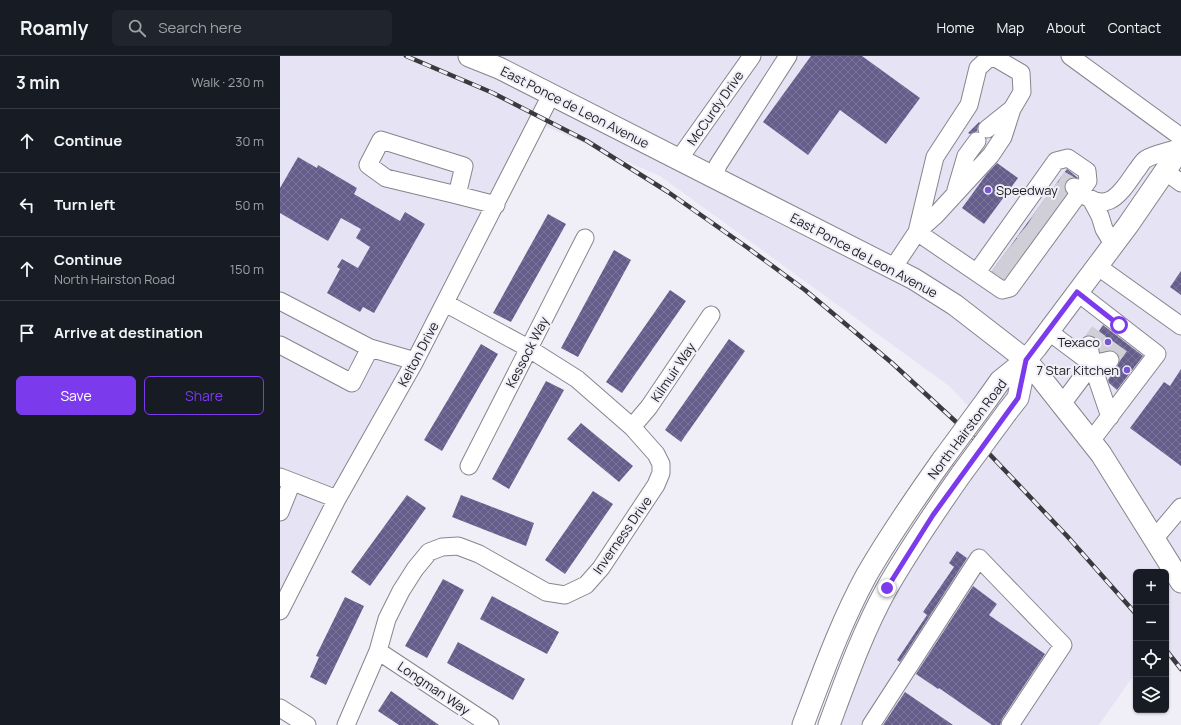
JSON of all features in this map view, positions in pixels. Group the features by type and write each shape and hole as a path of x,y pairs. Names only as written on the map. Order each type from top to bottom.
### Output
{"main road":[{"name":"East Ponce de Leon Avenue","path":"469,56 501,62 551,95 893,268 914,279 955,305 1026,360 1062,404 1101,454 1181,582"},
{"path":"1026,360 1114,244 1173,177 1181,148"},
{"name":"North Hairston Road","path":"803,725 834,644 866,576 913,502 1000,381 1026,360"},
{"name":"North Hairston Road","path":"829,725 856,653 887,588 933,515 962,473 1018,398 1026,360"}],"street":[{"name":"McCurdy Drive","path":"679,159 752,56"},
{"path":"714,177 718,165 788,56"},
{"path":"893,268 917,232 954,196 990,155 1003,137 1012,109 1022,92 1021,73 991,56 978,68 969,105 935,157 917,232"},
{"path":"1070,56 1181,137"},
{"name":"Kelton Drive","path":"280,611 337,499 415,362 551,95"},
{"path":"954,196 966,156 982,135 1012,109"},
{"path":"457,195 464,166 381,140 368,165 386,178 496,205"},
{"path":"976,272 1036,225 1114,199 1123,190 1144,159 1181,148"},
{"path":"1036,225 1100,216 1104,229 1114,244"},
{"path":"917,232 1002,290 1010,288 1036,225"},
{"name":"Kessock Way","path":"469,466 528,348 586,238"},
{"path":"1097,266 1181,326"},
{"path":"1077,292 1116,329 1157,354 1091,441"},
{"path":"280,301 370,348 415,362"},
{"name":"Inverness Drive","path":"346,725 378,651 387,619 401,591 415,569 429,552 442,547 458,546 478,554 546,592 565,595 586,585 601,568 656,485 661,473 661,464 656,454 632,427 577,379 528,348 445,302"},
{"name":"Kilmuir Way","path":"632,427 649,407 711,315"},
{"path":"1048,331 1097,355"},
{"path":"280,345 352,383 370,348"},
{"path":"1097,355 1110,417"},
{"path":"1062,404 1097,355"},
{"path":"280,512 286,480 337,499"},
{"path":"1154,539 1181,507"},
{"path":"871,725 979,558 1063,645 1010,725"},
{"name":"Longman Way","path":"378,651 490,725"},
{"path":"280,708 307,725"}],"shaded area":[{"path":"280,56 1181,56 1181,674 1169,657 1169,569 1133,569 1133,676 1099,725 819,725 875,598 977,415 949,386 660,176 533,121 280,615"}],"building":[{"path":"811,56 862,56 920,98 886,144 840,110 808,155 763,122"},
{"path":"979,122 977,131 970,134 968,133"},
{"path":"298,157 317,168 318,165 357,188 354,194 400,221 405,212 425,224 374,313 363,307 360,312 327,293 340,269 337,267 342,259 358,268 370,247 356,238 361,229 341,218 328,241 280,213 280,188"},
{"path":"997,163 1018,178 984,224 962,208 986,175"},
{"path":"1067,169 1078,178 1071,178 1066,181 1064,186 1067,193 1004,279 992,271"},
{"path":"548,214 566,224 511,322 493,313"},
{"path":"614,250 631,260 578,357 561,348"},
{"path":"1181,271 1181,295 1170,287"},
{"path":"670,290 686,301 622,393 606,382"},
{"path":"1103,325 1143,356 1117,390 1109,383 1108,380 1119,363 1120,357 1113,350 1100,352 1099,343 1095,337"},
{"path":"729,339 745,351 681,442 665,430"},
{"path":"481,344 498,354 442,451 424,440"},
{"path":"1181,369 1181,466 1130,428 1164,382 1170,386"},
{"path":"546,381 564,390 509,489 492,479"},
{"path":"581,423 633,466 619,482 567,439"},
{"path":"593,491 613,504 565,574 545,560"},
{"path":"407,495 426,508 370,586 351,572"},
{"path":"461,495 534,523 526,546 452,517"},
{"path":"957,551 967,558 900,662 897,660 927,615 923,612 954,567 949,563"},
{"path":"443,579 464,590 427,658 405,646"},
{"path":"973,586 997,604 989,615 1045,654 1002,719 1000,725 992,725 916,674"},
{"path":"492,596 559,632 547,654 480,619"},
{"path":"345,597 364,606 326,685 310,677 319,657 316,656"},
{"path":"458,642 525,679 513,700 447,663"},
{"path":"391,691 439,725 399,725 378,711"},
{"path":"905,692 953,725 883,725"}],"tunnel":[{"path":"1060,179 1074,187"},
{"path":"1052,189 1065,199"},
{"path":"1044,200 1057,209"},
{"path":"1036,211 1049,220"},
{"path":"1029,222 1042,230"},
{"path":"1022,231 1034,241"},
{"path":"1014,242 1026,252"},
{"path":"1005,253 1018,263"},
{"path":"997,264 1010,274"},
{"path":"1089,345 1105,323"},
{"path":"1099,353 1115,330"},
{"path":"1110,360 1126,338"}],"railway":[{"path":"406,56 493,93 587,141 668,192 805,290 892,363 979,443 1067,536 1133,611"},
{"path":"1169,654 1181,669"}],"place":[{"name":"Speedway","path":"988,190"},
{"name":"Texaco","path":"1108,342"},
{"name":"7 Star Kitchen","path":"1127,370"}],"route":[{"path":"887,588 933,515 962,473 1018,398 1026,360 1077,292 1119,325"}]}
